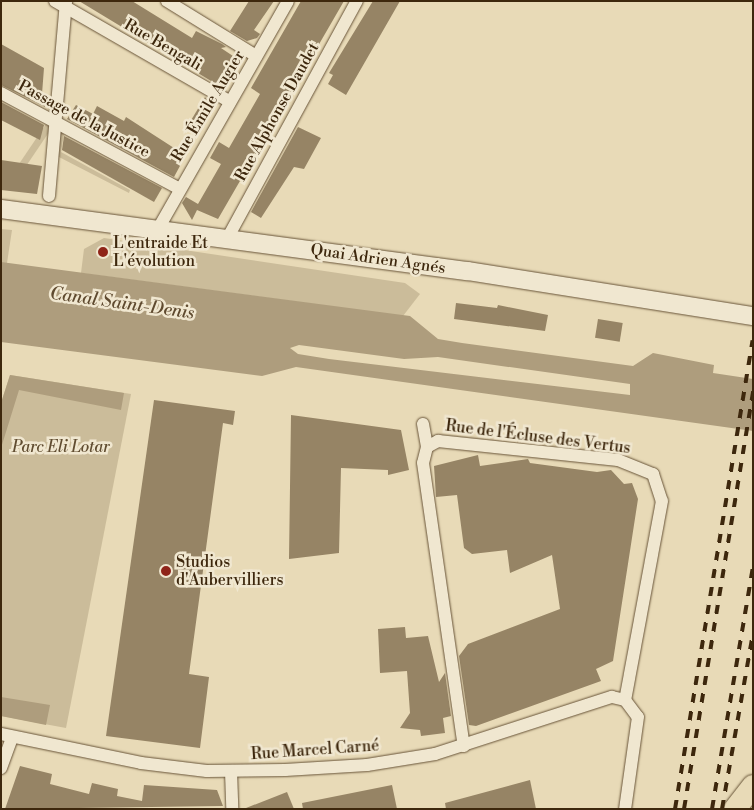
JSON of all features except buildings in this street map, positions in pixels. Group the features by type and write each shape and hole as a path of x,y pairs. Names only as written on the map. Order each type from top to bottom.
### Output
{"highway":[{"path":"735,809 753,786"}],"street":[{"path":"167,1 256,56"},
{"name":"Rue Émile Augier","path":"158,229 178,188 288,1"},
{"name":"Rue Alphonse Daudet","path":"227,239 357,1"},
{"path":"49,196 62,3"},
{"name":"Rue Bengali","path":"62,3 229,101"},
{"name":"Passage de la Justice","path":"1,93 178,188"},
{"name":"Quai Adrien Agnés","path":"1,209 158,229 753,316"},
{"name":"Rue de l'Écluse des Vertus","path":"423,424 427,447 423,463 464,746"},
{"name":"Rue de l'Écluse des Vertus","path":"427,447 438,441 618,460 653,474 662,501 625,700"},
{"name":"Rue Marcel Carné","path":"7,736 141,763 231,771 367,765 464,746 612,697 625,700"},
{"path":"625,700 634,708 639,730 626,809"},
{"path":"1,768 7,736"},
{"path":"231,771 232,809"}],"green space":[{"path":"46,124 52,128 12,187 6,183"},
{"path":"60,132 64,134 61,152 130,190 129,193 57,156"},
{"path":"1,229 12,230 7,263 1,263"},
{"path":"104,238 405,283 420,294 403,316 81,273 84,249"},
{"name":"Parc Eli Lotar","path":"10,375 131,394 66,728 1,716 1,403"}],"water":[{"name":"Canal Saint-Denis","path":"1,262 410,316 438,339 462,343 633,366 653,353 714,365 713,373 753,379 753,431 296,367 262,376 1,342","holes":["299,345 404,359 438,357 630,384 630,395 329,359 298,354 290,348"]},
{"path":"10,375 124,393 121,410 19,390 1,448 1,403"},
{"path":"1,697 50,705 46,725 1,716"}],"railway":[{"path":"675,809 753,340"},
{"path":"684,809 753,390"},
{"path":"712,809 753,566"},
{"path":"722,809 753,633"}],"place":[{"name":"L'entraide Et L'évolution","path":"103,252"},
{"name":"Studios d'Aubervilliers","path":"166,571"}]}
